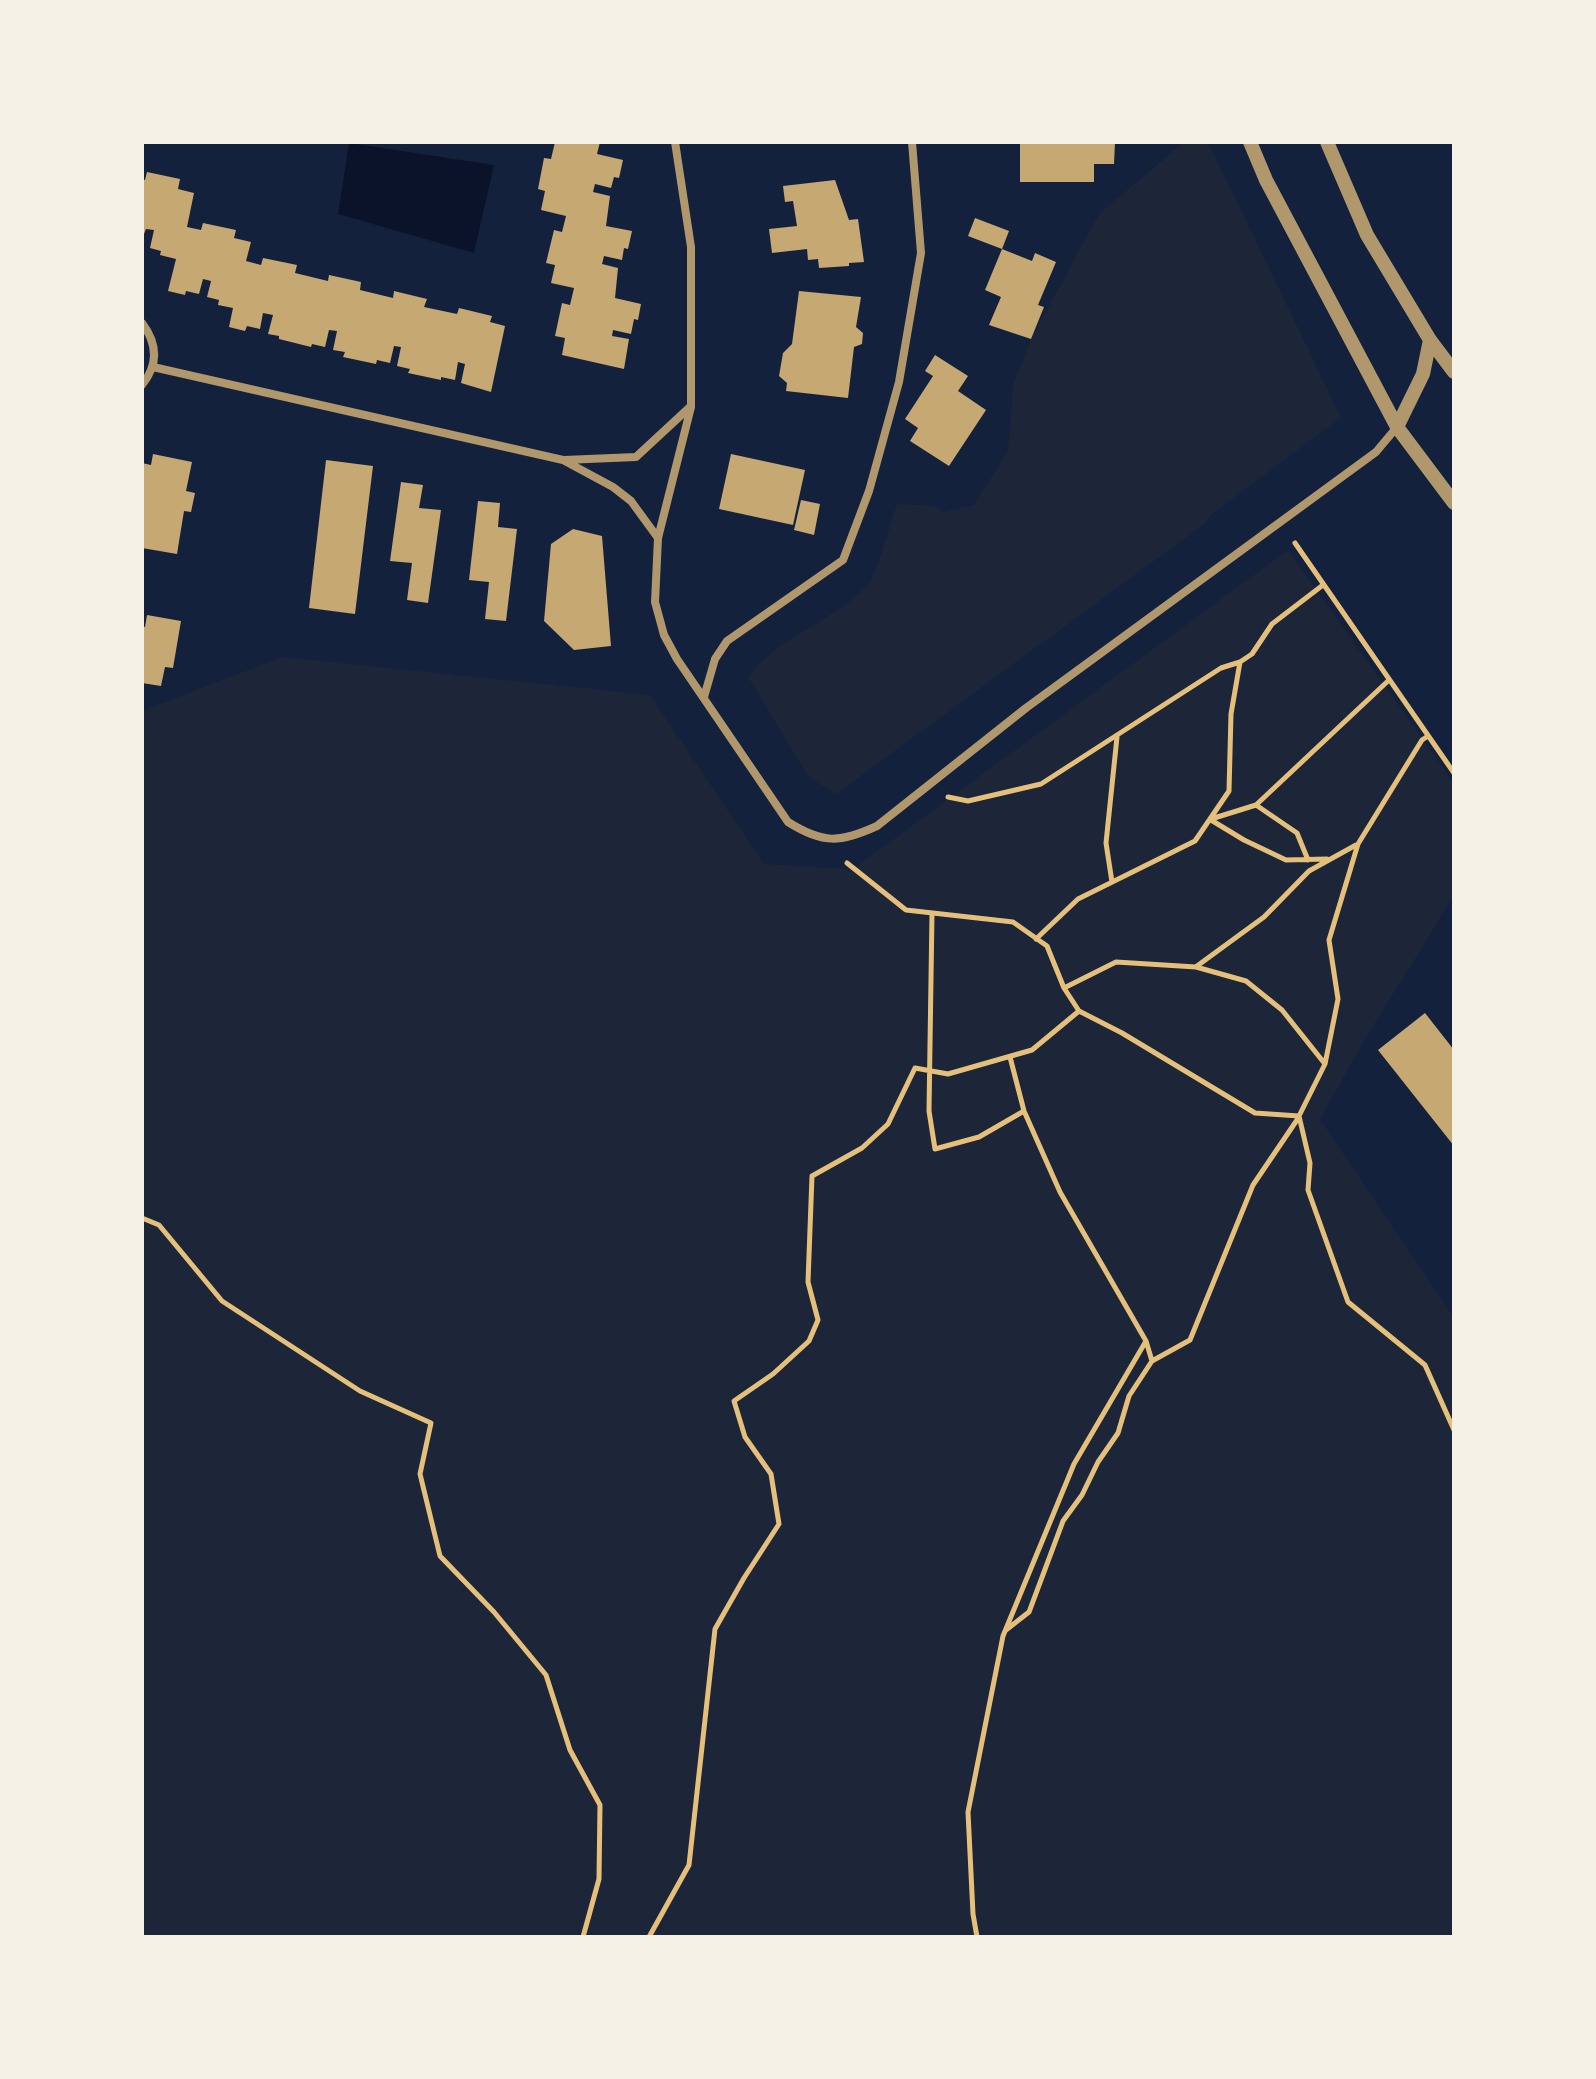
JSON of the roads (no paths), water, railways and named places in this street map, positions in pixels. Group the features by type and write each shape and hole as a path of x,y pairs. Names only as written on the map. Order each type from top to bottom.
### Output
{"street":[{"path":"675,142 691,247 691,407 658,538 655,602 664,635 677,659 788,822 814,836 830,839 852,837 877,826 1026,708 1376,452 1397,427 1423,374 1430,340"},
{"path":"704,697 715,659 727,641 843,560 854,533 899,382 921,253 912,142"},
{"path":"1250,142 1266,180 1397,427 1454,503"},
{"path":"1327,142 1367,235 1430,340 1454,372"},
{"path":"142,323 151,335 155,350 153,367 142,385"},
{"path":"153,367 563,460 636,457 691,407"},
{"path":"563,460 613,487 631,501 658,538"}]}
